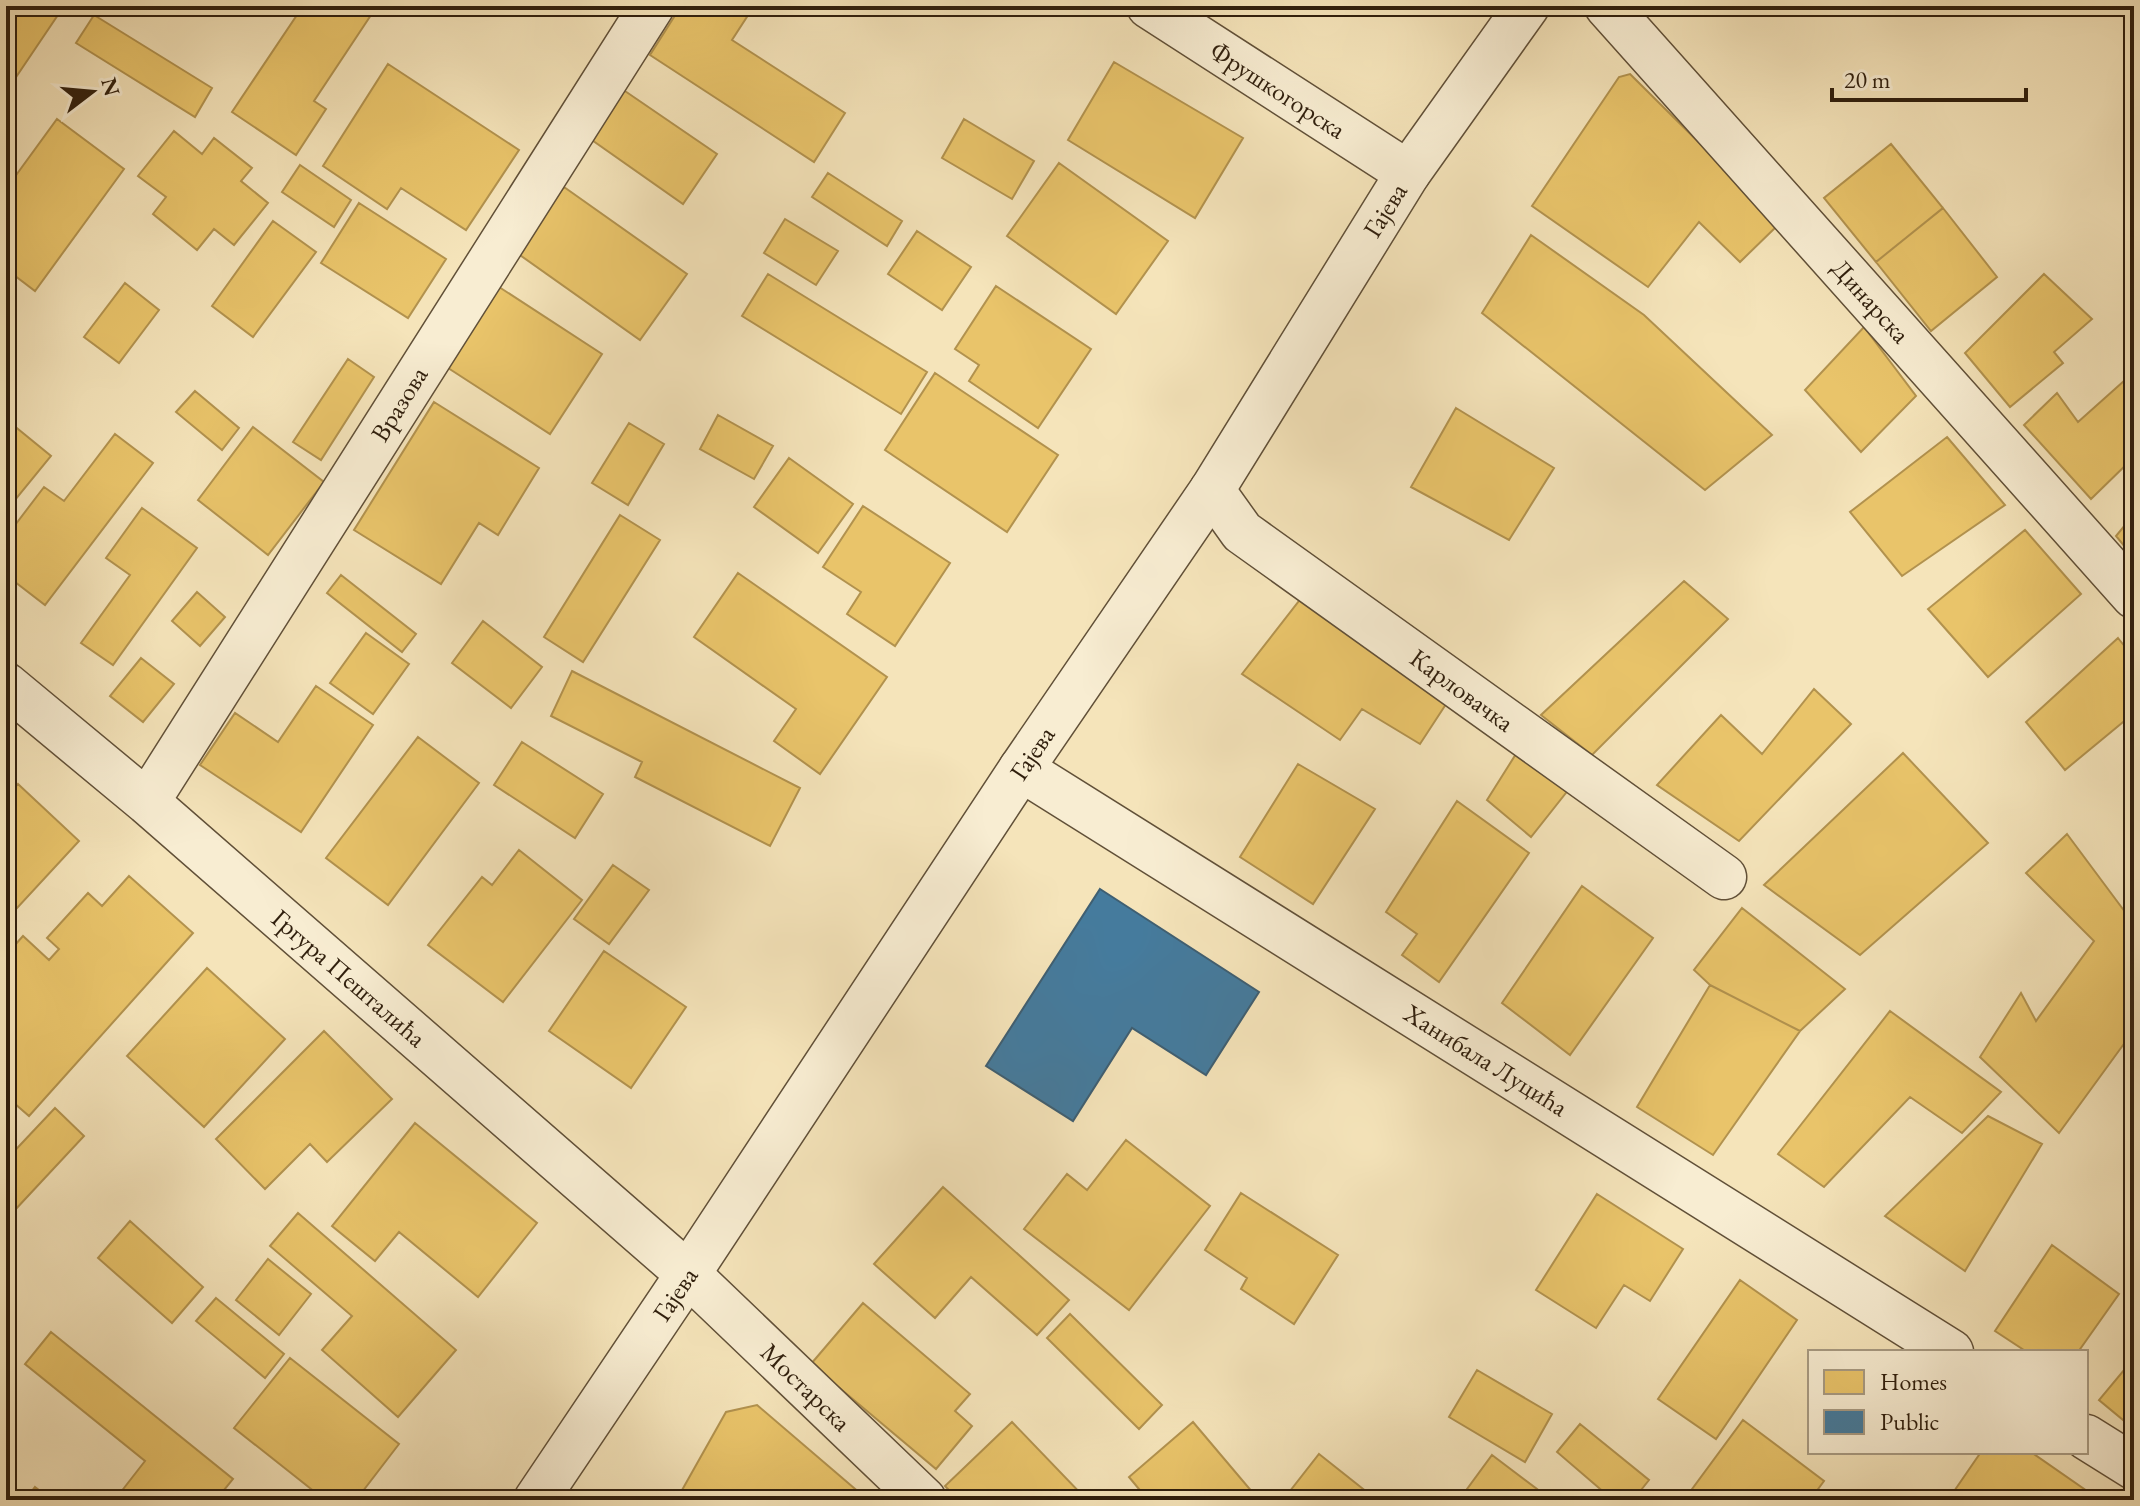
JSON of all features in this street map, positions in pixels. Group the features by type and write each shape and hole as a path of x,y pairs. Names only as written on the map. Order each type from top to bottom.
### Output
{"street":[{"name":"Вразова","path":"147,802 652,6"},
{"name":"Фрушкогорска","path":"1149,6 1408,173"},
{"name":"Гајева","path":"536,1500 1021,769 1212,490 1408,173 1527,6"},
{"name":"Динарска","path":"1607,6 2134,596"},
{"name":"Карловачка","path":"1212,490 1242,532 1724,877"},
{"name":"Гргура Пешталића","path":"6,685 147,802 688,1274"},
{"name":"Ханибала Луцића","path":"1021,769 1948,1350"},
{"name":"Мостарска","path":"688,1274 924,1500"},
{"path":"2088,1438 2134,1467"}],"building: Homes":[{"path":"6,6 64,6 6,92"},
{"path":"303,6 377,6 314,101 326,109 296,155 232,112"},
{"path":"681,6 754,6 732,40 845,113 814,162 650,55"},
{"path":"94,15 212,88 195,117 76,43"},
{"path":"1114,62 1243,138 1195,218 1068,140"},
{"path":"388,64 519,150 466,230 401,188 387,209 323,166"},
{"path":"1630,74 1780,223 1740,262 1699,222 1648,287 1532,206 1619,77"},
{"path":"622,89 717,154 683,204 589,138"},
{"path":"57,119 124,169 35,291 6,269 6,189"},
{"path":"964,119 1034,161 1012,199 942,158"},
{"path":"174,131 202,154 214,138 252,168 241,181 268,203 234,245 214,229 197,250 153,214 166,197 138,176"},
{"path":"1891,144 1943,208 1876,262 1824,198"},
{"path":"1059,163 1168,241 1116,314 1007,236"},
{"path":"300,165 351,200 334,227 282,192"},
{"path":"828,173 902,221 887,246 812,197"},
{"path":"564,187 687,274 640,340 517,253"},
{"path":"359,203 446,259 408,318 321,263"},
{"path":"1943,208 1997,277 1931,331 1876,262"},
{"path":"785,219 838,251 816,285 764,253"},
{"path":"273,221 316,252 253,337 212,306"},
{"path":"917,231 971,267 942,310 888,274"},
{"path":"1531,235 1644,315 1772,435 1705,490 1482,313"},
{"path":"768,274 927,372 901,414 742,316"},
{"path":"2044,274 2092,319 2054,352 2063,363 2010,407 1965,353"},
{"path":"125,283 159,310 119,363 84,337"},
{"path":"496,285 602,354 550,434 445,366"},
{"path":"996,286 1091,349 1038,428 969,381 979,365 955,349"},
{"path":"1864,327 1916,396 1861,452 1805,390"},
{"path":"348,359 374,377 321,460 293,442"},
{"path":"2134,372 2134,457 2091,499 2024,425 2057,393 2078,422"},
{"path":"935,373 1058,455 1007,532 885,450"},
{"path":"195,391 239,428 222,450 176,412"},
{"path":"434,402 539,468 498,535 479,523 441,584 354,530"},
{"path":"1456,408 1554,468 1509,540 1411,487"},
{"path":"718,415 773,446 754,479 700,449"},
{"path":"6,422 51,456 6,511"},
{"path":"629,423 664,444 628,505 592,483"},
{"path":"253,427 324,482 268,555 198,500"},
{"path":"115,434 153,463 45,605 6,575 6,537 44,487 64,501"},
{"path":"1947,437 2005,505 1902,576 1850,512"},
{"path":"789,458 853,504 818,553 754,507"},
{"path":"863,506 950,563 895,646 847,614 861,592 823,567"},
{"path":"142,508 197,548 113,665 81,643 130,575 106,558"},
{"path":"2134,514 2134,558 2116,536"},
{"path":"620,515 660,540 583,662 544,637"},
{"path":"2025,530 2081,594 1988,677 1928,609"},
{"path":"738,573 887,677 820,774 774,741 796,709 694,637"},
{"path":"341,575 416,634 402,652 327,593"},
{"path":"1684,581 1728,619 1592,755 1541,715"},
{"path":"197,592 225,617 200,646 172,621"},
{"path":"1306,592 1450,698 1420,744 1362,709 1340,740 1242,674"},
{"path":"483,621 542,667 511,708 452,663"},
{"path":"366,633 409,664 373,714 330,683"},
{"path":"2118,638 2134,658 2134,713 2065,770 2026,722"},
{"path":"141,658 174,684 143,722 110,696"},
{"path":"572,671 800,788 770,846 635,777 642,762 551,716"},
{"path":"316,686 373,725 301,832 200,765 235,713 278,742"},
{"path":"1814,689 1851,724 1739,841 1657,785 1721,715 1762,754"},
{"path":"418,737 479,783 388,905 326,858"},
{"path":"522,742 603,794 575,838 494,785"},
{"path":"1521,746 1573,784 1531,837 1487,800"},
{"path":"1903,753 1988,843 1860,955 1764,885"},
{"path":"1298,764 1375,809 1313,904 1240,857"},
{"path":"18,784 79,841 6,920 6,796"},
{"path":"1457,801 1529,853 1439,982 1402,955 1417,934 1386,912"},
{"path":"2067,834 2134,924 2134,1030 2059,1133 1980,1057 2021,993 2036,1021 2094,941 2026,873"},
{"path":"519,850 582,900 503,1002 428,945 482,877 492,885"},
{"path":"613,865 649,890 609,944 574,919"},
{"path":"129,876 193,933 29,1116 6,1096 6,1006 12,999 6,994 6,955 23,936 49,960 59,949 47,938 88,893 102,906"},
{"path":"1582,886 1653,938 1570,1055 1502,1003"},
{"path":"1742,908 1845,989 1800,1031 1710,985 1694,970"},
{"path":"604,951 686,1007 631,1088 549,1031"},
{"path":"207,968 285,1039 204,1127 127,1056"},
{"path":"1710,985 1800,1031 1713,1155 1637,1107"},
{"path":"1890,1011 2001,1092 1962,1133 1910,1097 1824,1187 1778,1154"},
{"path":"324,1031 392,1099 327,1162 310,1144 265,1189 216,1139"},
{"path":"55,1108 84,1136 14,1211 6,1204 6,1160"},
{"path":"1988,1116 2042,1144 1965,1271 1885,1216"},
{"path":"415,1123 537,1223 478,1297 399,1232 375,1261 332,1226"},
{"path":"1126,1140 1210,1206 1129,1310 1024,1229 1067,1174 1087,1190"},
{"path":"943,1187 1069,1300 1037,1335 971,1277 935,1318 874,1264"},
{"path":"1241,1193 1338,1255 1294,1324 1241,1289 1247,1278 1205,1250"},
{"path":"1597,1194 1683,1249 1650,1301 1624,1285 1596,1328 1536,1290"},
{"path":"298,1213 456,1350 398,1417 322,1350 352,1316 270,1246"},
{"path":"130,1221 203,1287 172,1323 98,1258"},
{"path":"2052,1245 2119,1294 2079,1350 2024,1350 1995,1331"},
{"path":"268,1259 311,1294 279,1335 236,1300"},
{"path":"1740,1280 1797,1320 1716,1439 1658,1399"},
{"path":"216,1298 284,1354 265,1378 196,1321"},
{"path":"863,1303 970,1394 955,1411 972,1426 936,1469 811,1364"},
{"path":"1070,1314 1162,1405 1139,1429 1047,1338"},
{"path":"51,1332 233,1479 216,1500 121,1500 117,1497 145,1461 25,1364"},
{"path":"290,1358 399,1444 356,1500 325,1500 234,1428"},
{"path":"2134,1358 2134,1429 2099,1400"},
{"path":"1477,1370 1552,1414 1525,1462 1449,1417"},
{"path":"757,1405 868,1500 677,1499 726,1412"},
{"path":"1743,1420 1824,1481 1810,1500 1684,1500"},
{"path":"1012,1422 1087,1500 958,1500 945,1486"},
{"path":"1193,1422 1259,1500 1148,1500 1129,1477"},
{"path":"1580,1424 1649,1480 1633,1500 1613,1500 1557,1452"},
{"path":"1319,1454 1377,1500 1283,1500"},
{"path":"1980,1454 2034,1454 2100,1500 1948,1500"},
{"path":"1492,1455 1537,1489 1529,1500 1459,1500"},
{"path":"35,1487 52,1500 25,1500"}],"building: Public":[{"path":"1100,889 1259,992 1206,1075 1132,1028 1073,1121 986,1066"}]}
